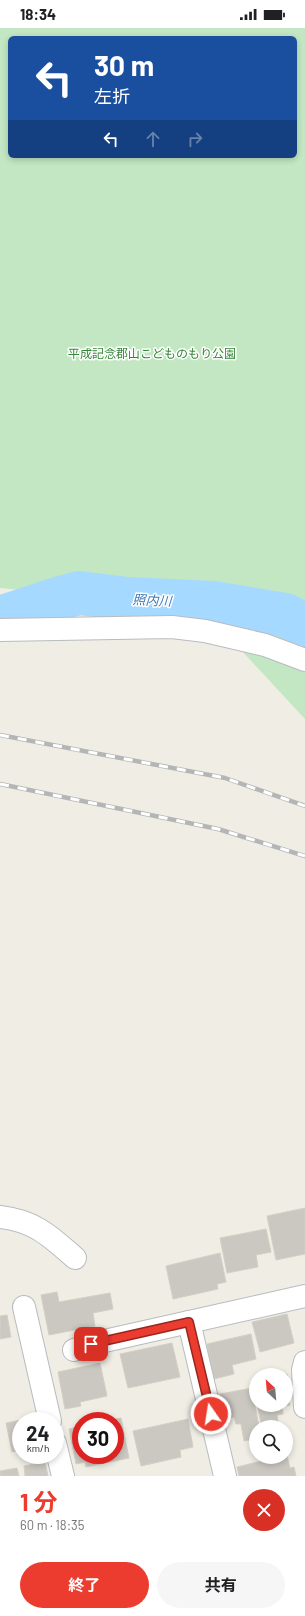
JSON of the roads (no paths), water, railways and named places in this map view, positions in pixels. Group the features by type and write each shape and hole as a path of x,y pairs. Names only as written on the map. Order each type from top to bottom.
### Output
{"street":[{"path":"0,630 172,627 205,631 265,645 305,660"},
{"path":"0,1217 18,1219 39,1229 51,1237 75,1258"},
{"path":"74,1350 91,1344 305,1296"},
{"path":"24,1307 48,1412"},
{"path":"189,1322 225,1476"},
{"path":"305,1362 305,1407"},
{"path":"60,1464 63,1476"}],"waterway":[{"name":"照内川","path":"0,618 79,593 128,599 213,603 285,615 305,625"}],"railway":[{"path":"0,735 225,778 305,806"},
{"path":"0,784 218,829 305,856"}],"park label":[{"name":"平成記念郡山こどものもり公園","path":"152,354"}]}
